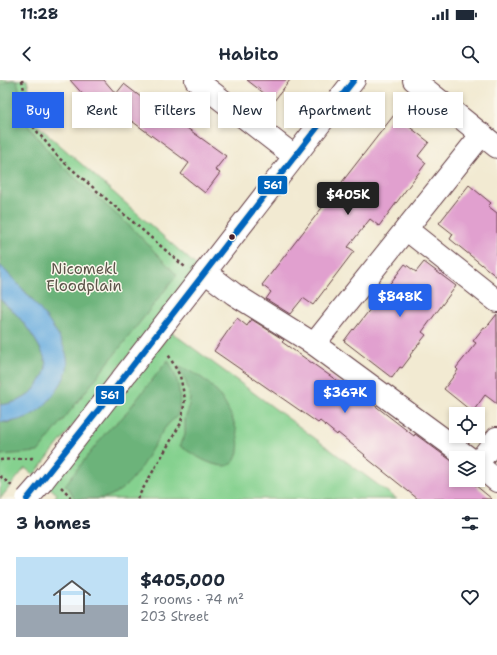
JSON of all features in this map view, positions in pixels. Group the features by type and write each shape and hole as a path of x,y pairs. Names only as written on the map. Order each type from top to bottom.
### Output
{"street":[{"path":"196,80 294,156"},
{"path":"28,499 49,482 196,270 294,156 354,80"},
{"path":"314,344 406,229 489,140 414,80"},
{"path":"406,229 497,301"},
{"path":"196,270 314,344 459,451"},
{"path":"485,454 497,438"},
{"path":"485,470 497,481"}],"path":[{"path":"22,80 31,124 59,158 196,270"},
{"path":"137,499 181,423 185,399 180,376 164,348"},
{"path":"0,460 37,459"},
{"path":"49,482 69,495 71,499"}],"green space":[{"name":"Nicomekl Floodplain","path":"0,80 27,80 29,92 12,92 12,128 41,128 198,267 34,475 25,468 0,499"},
{"name":"Nicomekl Floodplain","path":"11,80 17,80 20,92 12,92 12,128 30,128 55,160 135,231 177,275 38,452 0,455 0,422 11,423 60,385 33,300 0,265 0,85"},
{"path":"0,299 17,315 29,330 44,356 46,367 45,372 37,386 30,394 16,402 0,405"},
{"path":"171,332 397,499 54,499 57,494 49,487"},
{"path":"168,360 177,380 180,402 177,417 165,428 135,476 121,490 103,498 75,499 65,485 107,431 122,418"},
{"path":"178,367 191,371 209,384 222,399 230,413 236,428 239,445 235,460 229,465 225,466 207,462 180,446 185,435 185,419 190,398 186,382"}],"water":[{"path":"0,265 44,314 63,344 67,358 67,370 64,378 58,389 45,405 28,417 7,422 0,422 0,405 16,402 30,394 37,386 45,372 46,362 41,350 29,330 17,315 0,299"}],"building":[{"path":"70,80 104,80 114,92 81,92"},
{"path":"247,80 290,80 276,98 276,92 262,92"},
{"path":"124,84 140,96 140,127 132,121 132,92 118,92"},
{"path":"393,116 393,128 411,128 429,142 418,156 426,163 379,226 370,219 348,247 354,251 313,305 303,298 290,314 266,299 271,292 262,285"},
{"path":"141,128 187,128 226,156 215,170 220,173 205,193 181,174 189,163"},
{"path":"469,185 491,203 488,206 497,213 497,277 450,239 453,234 439,223"},
{"path":"424,262 456,286 422,332 426,335 402,368 400,367 392,378 344,341 405,264 416,272"},
{"path":"497,314 497,404 485,395 476,407 466,407 444,389 458,370 456,368 476,343 473,341 484,327 486,328"},
{"path":"237,318 247,326 251,319 284,340 282,342 363,399 364,397 414,436 415,434 449,459 449,487 477,487 492,499 418,499 338,433 337,435 320,421 318,423 214,351"}],"transit line":[{"name":"561","path":"27,499 99,409 354,80"}]}
